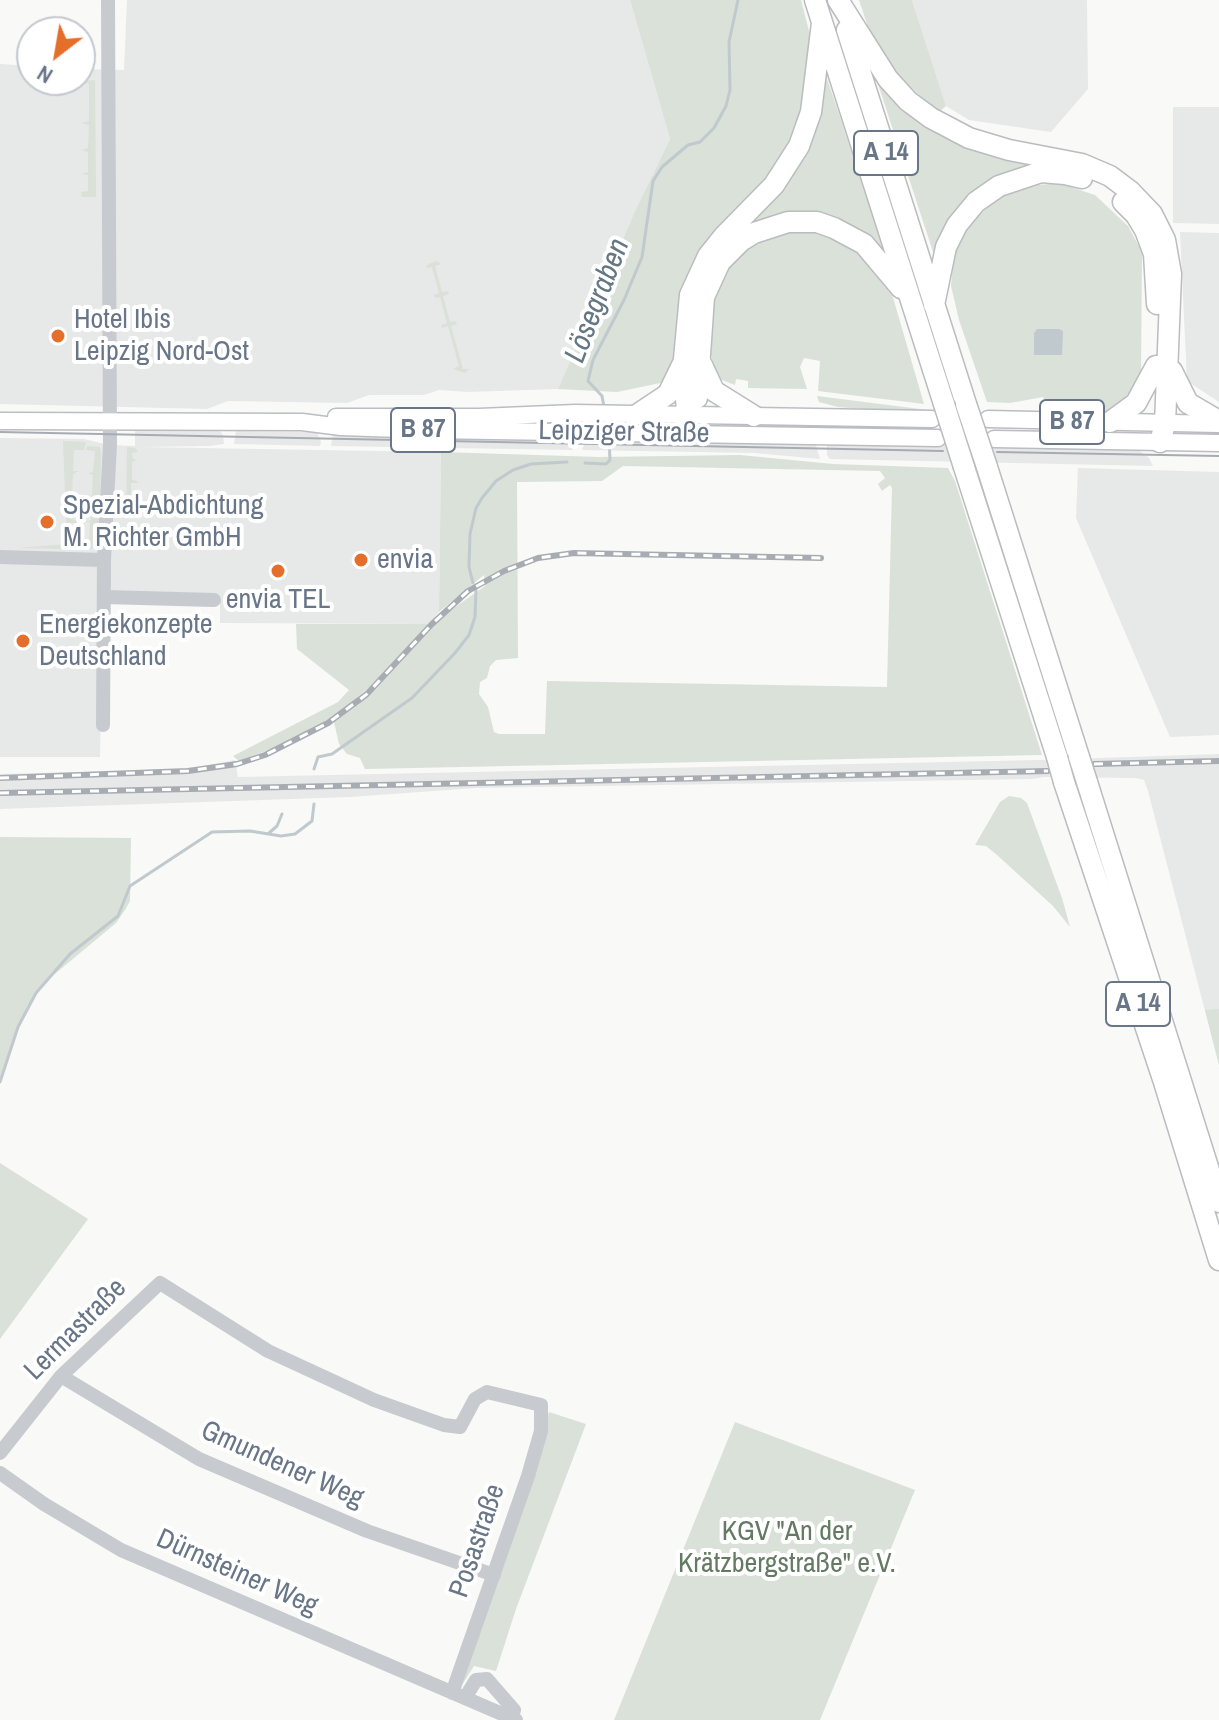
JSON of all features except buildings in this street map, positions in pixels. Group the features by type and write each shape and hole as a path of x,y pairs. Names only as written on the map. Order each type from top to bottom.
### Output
{"highway":[{"name":"A 14","path":"815,0 911,301 938,411 964,467 1219,1260"},
{"name":"A 14","path":"838,0 1219,1202"},
{"path":"838,0 888,79 908,101 931,118 969,138 1082,164 1110,176 1152,214 1165,240 1171,274 1162,364 1160,430"},
{"path":"691,424 692,358 688,307 697,275 724,236 744,218 787,168 806,129 816,84 822,23"},
{"path":"934,305 946,247 957,225 976,202 999,186 1041,172 1065,174 1105,188 1136,215 1145,230 1157,270 1162,364 1184,399 1219,423"},
{"path":"627,414 652,407 668,394 692,358 710,280 720,262 741,241 767,227 802,221 817,222 850,234 876,255 911,301"},
{"path":"692,358 714,391 754,416"},
{"path":"1110,422 1139,400 1162,364"}],"main road":[{"name":"B 87","path":"627,414 691,424 754,416 938,411"},
{"name":"Leipziger Straße","path":"311,422 333,417 627,414"},
{"name":"B 87","path":"988,419 1110,422 1219,443"},
{"name":"Leipziger Straße","path":"0,421 311,422 341,427 597,432 691,424 938,438"},
{"name":"B 87","path":"994,439 1127,441 1160,430 1219,423"}],"street":[{"path":"103,725 104,560 110,423 108,0"},
{"path":"0,557 104,560"},
{"path":"104,597 214,600"},
{"name":"Lermastraße","path":"0,1453 61,1376 160,1283 268,1351 374,1400 444,1425 460,1427 475,1399 487,1392 541,1405"},
{"name":"Gmundener Weg","path":"61,1376 199,1459 367,1531 494,1575"},
{"name":"Posastraße","path":"458,1696 541,1431 541,1405"},
{"name":"Dürnsteiner Weg","path":"0,1473 44,1504 121,1550 458,1696 513,1719 514,1710 487,1679 476,1680 458,1696"}],"shaded area":[{"path":"127,0 630,0 670,139 635,211 558,389 439,390 424,395 369,395 347,403 228,401 207,409 0,404 0,64 16,65 16,96 96,96 96,69 124,70"},
{"path":"912,0 1087,0 1088,89 1051,132 969,120 946,106"},
{"path":"1173,107 1219,107 1219,224 1173,223"},
{"path":"1180,232 1219,233 1219,402 1187,381"},
{"path":"1037,329 1063,331 1062,355 1034,355 1034,333"},
{"path":"135,428 219,430 224,444 140,447 441,452 439,612 429,624 220,623 220,601 103,597 100,757 0,757 0,438 84,439 109,445 135,446"},
{"path":"236,431 317,432 321,442 320,446 234,444"},
{"path":"333,433 568,439 573,450 331,446"},
{"path":"586,440 815,442 820,459 755,453 582,450"},
{"path":"827,442 1069,446 1140,451 1153,466 830,459"},
{"path":"1078,468 1219,472 1219,735 1170,737 1076,518"},
{"path":"1219,754 1219,1065 1148,791 1144,780 1136,778 476,788 350,797 0,809 0,774 188,769 235,760 238,777"}],"green space":[{"path":"630,0 801,0 809,31 810,79 792,147 684,296 677,316 676,363 670,381 617,392 558,389 635,211 670,139"},
{"path":"859,0 912,0 946,106 939,112 893,72 871,36"},
{"path":"823,67 883,248 859,229 811,212 779,213 747,226 772,200"},
{"path":"878,84 921,124 950,140 1004,158 1039,163 1038,167 1007,172 974,192 935,258"},
{"path":"89,96 95,96 96,197 82,197 81,192 88,191 88,175 81,174 88,172 88,152 82,150 88,148 89,125 81,123 89,121"},
{"path":"1058,183 1095,195 1128,226 1142,252 1141,376 1125,397 1129,402 1110,412 1092,415 1050,413 1043,397 1010,403 987,402 959,320 951,286 954,254 969,225 993,202 1019,187"},
{"path":"787,230 819,231 855,246 875,264 892,294 924,404 818,391 820,361 804,358 800,367 807,389 748,388 748,381 736,379 735,385 717,378 709,347 709,309 728,265 742,250 763,236"},
{"path":"437,261 441,264 435,266 442,292 448,291 449,294 443,296 450,322 457,324 451,326 463,369 469,369 465,373 453,369 459,366 448,326 442,328 441,325 447,323 440,297 435,298 434,295 439,293 432,267 426,268"},
{"path":"817,396 928,410 929,415 838,407 819,402"},
{"path":"63,441 86,442 84,450 74,450 73,471 79,471 73,474 72,495 78,495 71,498 70,519 77,520 70,523 70,544 76,544 75,549 18,548 67,544"},
{"path":"87,446 100,447 101,454 100,516 97,541 92,549 84,549 84,545 89,545 90,522 84,522 91,520 91,498 85,498 92,496 93,475 88,473 93,472 95,451 86,450"},
{"path":"127,447 135,448 138,452 132,453 133,459 137,460 132,462 132,480 138,481 131,483 131,510 136,513 126,513"},
{"path":"441,452 599,457 740,455 833,464 948,468 955,481 1042,755 365,769 360,758 347,754 339,744 334,722 370,695 444,615 485,586 484,575 439,612","holes":["623,466 880,471 885,478 878,484 882,491 890,485 892,488 887,687 547,681 545,734 494,732 488,707 479,694 480,682 487,678 490,666 496,660 518,658 517,482 602,481"]},
{"path":"296,624 429,624 381,678 333,717 279,746 239,761 233,756 338,702 349,690 297,649"},
{"path":"1009,796 1021,798 1027,803 1070,927 1053,906 997,855 986,846 975,845 1000,802"},
{"path":"0,837 131,838 130,901 116,923 44,983 27,1007 0,1081"},
{"path":"1219,1009 1219,1065 1205,1010"},
{"path":"0,1163 88,1219 0,1339"},
{"path":"549,1412 586,1424 516,1609 496,1671 474,1666 462,1685"},
{"name":"KGV \"An der Krätzbergstraße\" e.V.","path":"735,1422 915,1490 820,1720 614,1720"}],"waterway":[{"name":"Lösegraben","path":"604,407 602,396 588,381 593,360 642,257 653,181 662,167 688,145 700,142 714,128 726,106 730,90 729,42 738,0"},
{"name":"Lösegraben","path":"585,463 606,464 610,460 609,439"},
{"name":"Lösegraben","path":"473,583 469,567 470,534 476,508 482,498 496,481 513,470 531,464 567,462"},
{"name":"Lösegraben","path":"314,769 318,757 332,754 412,698 455,653 469,635 475,617 476,590"},
{"name":"Lösegraben","path":"0,1082 18,1027 36,993 70,954 118,916 130,886 212,832 295,834 312,821 314,804"},
{"path":"269,833 277,826 282,814"}],"tram line":[{"path":"0,432 943,451"},
{"path":"997,452 1219,456"}],"railway":[{"path":"0,778 188,771 237,764 265,755 328,723 367,694 432,624 468,591 504,571 538,558 574,553 821,558"},
{"path":"1094,764 1219,761"},
{"path":"0,793 1048,771"}],"place":[{"name":"Hotel Ibis Leipzig Nord-Ost","path":"58,336"},
{"name":"Spezial-Abdichtung M. Richter GmbH","path":"47,522"},
{"name":"envia","path":"361,560"},
{"name":"envia TEL","path":"278,571"},
{"name":"Energiekonzepte Deutschland","path":"23,641"}]}
